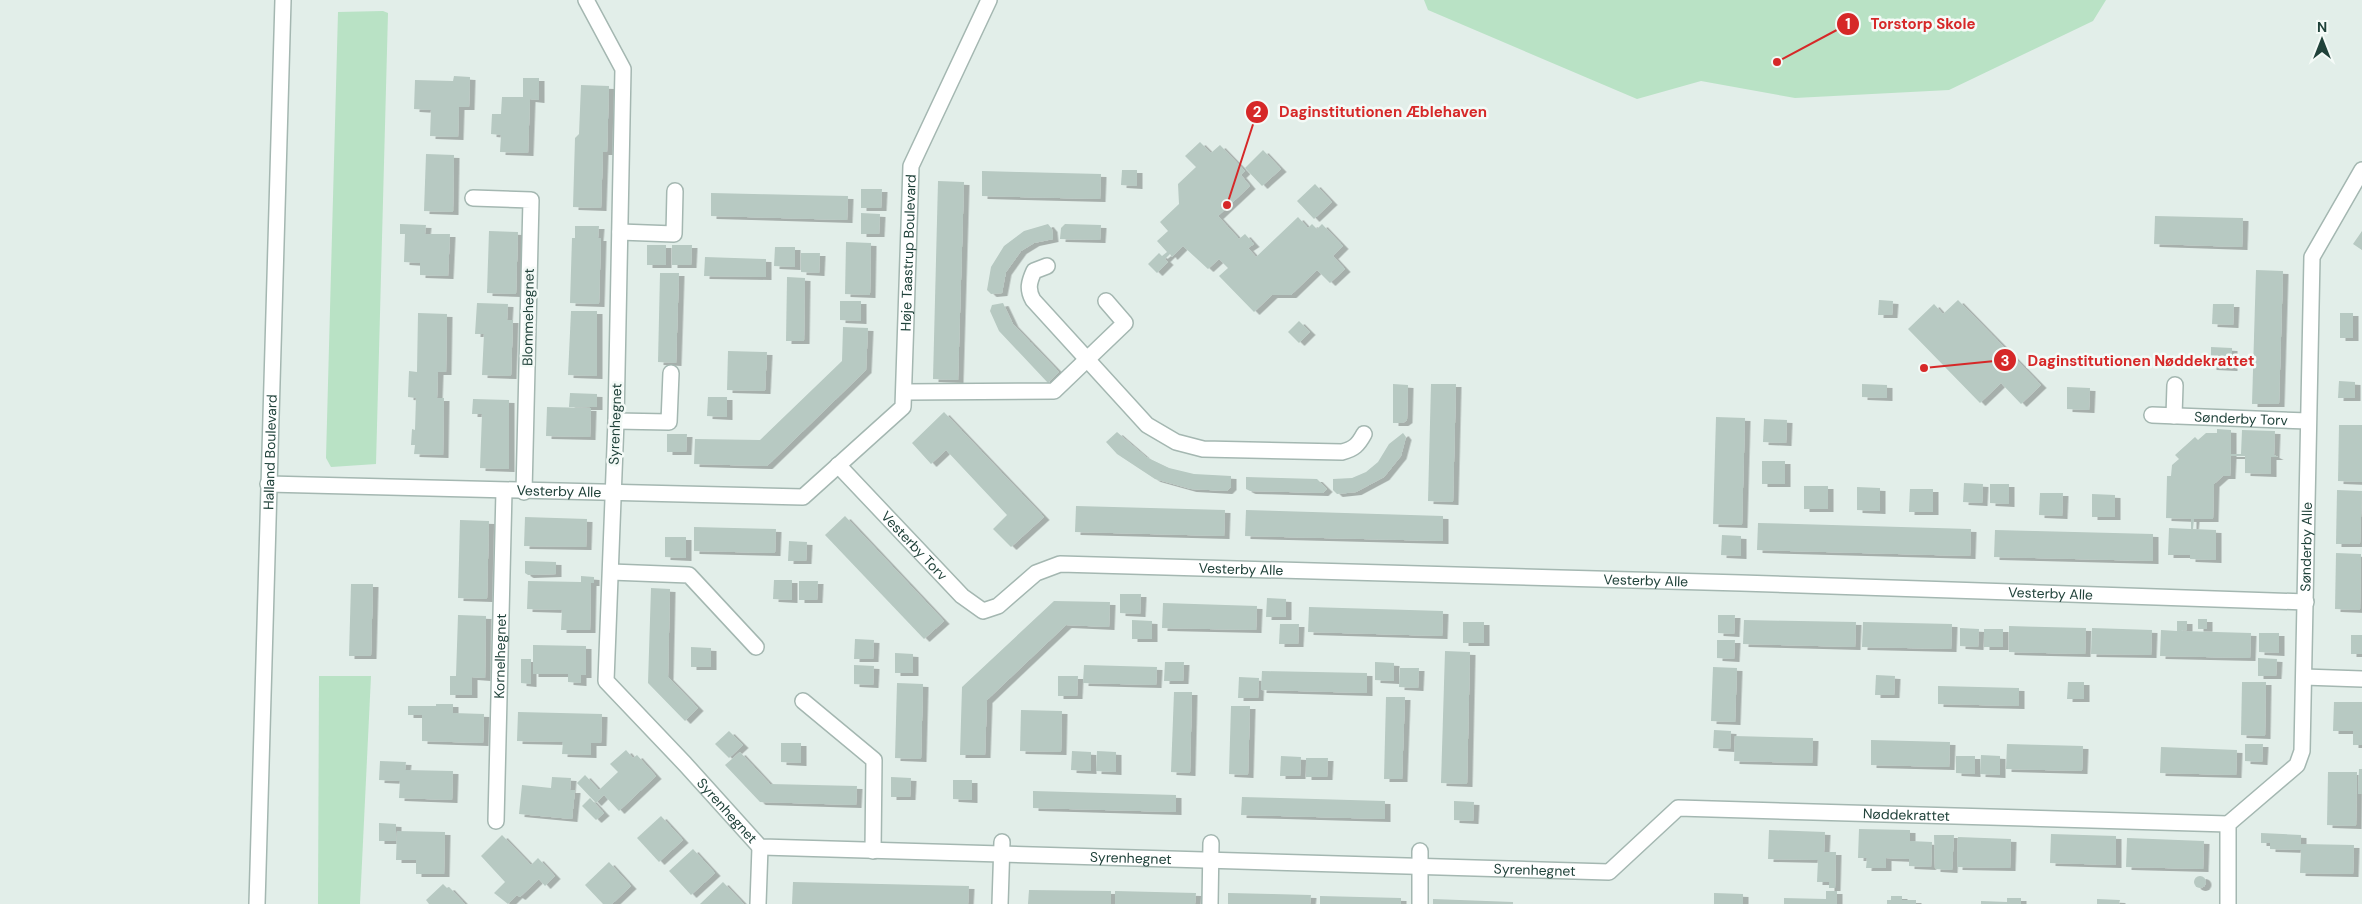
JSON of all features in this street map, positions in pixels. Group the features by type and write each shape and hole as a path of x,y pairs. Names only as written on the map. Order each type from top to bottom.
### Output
{"street":[{"name":"Halland Boulevard","path":"257,904 283,0"},
{"name":"Syrenhegnet","path":"586,0 623,69 616,420 606,681 681,759 760,847 873,851 1002,848 1210,860 1420,858 1609,872"},
{"name":"Høje Taastrup Boulevard","path":"838,465 903,407 905,392 911,166 989,0"},
{"name":"Sønderby Alle","path":"2228,824 2297,765 2302,751 2312,257 2362,170"},
{"path":"620,232 674,234 675,191"},
{"name":"Blommehegnet","path":"473,198 531,200 524,492"},
{"path":"1047,266 1034,271 1029,281 1029,292 1033,300 1147,425 1176,442 1203,449 1342,452 1359,445 1364,434"},
{"path":"905,392 1054,391 1125,322 1106,301"},
{"path":"616,420 669,422 670,374"},
{"name":"Sønderby Torv","path":"2174,416 2175,385"},
{"name":"Sønderby Torv","path":"2152,415 2308,420"},
{"name":"Vesterby Alle","path":"268,484 803,498 838,465"},
{"name":"Vesterby Torv","path":"838,465 962,596 983,611 998,606"},
{"name":"Kornelhegnet","path":"496,821 504,491"},
{"name":"Vesterby Alle","path":"998,606 1036,573 1060,564 1750,583 2306,602"},
{"path":"611,572 689,575 756,647"},
{"path":"2304,677 2362,679"},
{"path":"804,701 874,760 873,851"},
{"name":"Nøddekrattet","path":"1609,872 1646,841 1678,808 2228,824"},
{"path":"2228,824 2228,904"},
{"path":"1210,904 1211,842"},
{"path":"758,904 760,847"},
{"path":"1000,904 1002,848"},
{"path":"1420,858 1420,904"}],"green space":[{"path":"1424,0 2106,0 2093,21 1949,90 1795,98 1701,81 1637,99 1428,10"},
{"path":"383,11 388,13 376,464 331,467 326,458 338,12"},
{"path":"319,676 371,676 360,904 318,904"}],"building":[{"path":"454,76 470,77 469,107 459,107 458,137 430,136 431,110 414,109 415,80 453,81"},
{"path":"523,78 539,78 539,100 530,99 528,153 500,152 501,135 491,134 492,114 501,114 502,97 523,97"},
{"path":"581,85 609,86 607,152 603,152 601,208 573,207 575,138 579,134"},
{"path":"1200,142 1211,153 1220,145 1245,171 1241,175 1250,186 1218,216 1239,239 1245,234 1254,244 1248,248 1256,257 1298,217 1308,228 1312,224 1317,229 1322,224 1343,246 1333,256 1345,269 1330,283 1317,270 1291,295 1272,295 1254,312 1219,276 1228,268 1219,259 1208,269 1183,246 1172,257 1170,254 1165,259 1168,262 1157,273 1148,264 1159,253 1162,256 1167,252 1157,241 1168,231 1160,222 1179,204 1178,184 1196,167 1185,156"},
{"path":"1263,150 1281,169 1262,186 1245,168"},
{"path":"426,154 454,155 453,212 424,211"},
{"path":"1122,170 1137,170 1137,186 1121,185"},
{"path":"982,171 1101,174 1100,199 982,196"},
{"path":"938,181 964,182 958,380 933,379"},
{"path":"1315,184 1332,202 1314,219 1297,201"},
{"path":"861,189 882,189 881,208 861,208"},
{"path":"711,193 848,196 847,220 711,216"},
{"path":"861,213 880,214 879,234 861,234"},
{"path":"2155,216 2243,218 2242,247 2154,244"},
{"path":"400,224 426,225 425,234 450,234 448,276 420,275 420,263 404,262 405,234 400,234"},
{"path":"1048,224 1052,229 1053,239 1034,243 1021,251 1006,272 1002,293 991,294 987,290 991,267 1004,246 1024,231"},
{"path":"1065,224 1101,225 1100,240 1060,239 1061,228"},
{"path":"575,226 599,226 598,238 601,238 599,304 570,303 572,238 575,238"},
{"path":"489,231 518,232 516,294 487,293"},
{"path":"2362,231 2362,250 2353,244"},
{"path":"846,242 871,243 870,295 845,294"},
{"path":"647,245 666,245 666,265 647,265"},
{"path":"672,245 692,245 691,265 672,265"},
{"path":"775,247 795,247 795,267 774,266"},
{"path":"801,253 820,253 819,273 801,272"},
{"path":"705,257 766,259 766,277 704,276"},
{"path":"2256,270 2283,271 2279,404 2252,404"},
{"path":"660,273 679,273 676,363 658,362"},
{"path":"787,277 805,278 804,341 786,341"},
{"path":"1879,300 1893,301 1892,315 1878,315"},
{"path":"1958,300 2041,385 2021,404 2001,383 1980,403 1908,329 1934,304 1943,314"},
{"path":"840,301 861,301 861,321 840,320"},
{"path":"477,303 508,304 507,320 513,320 511,376 482,375 484,334 475,334"},
{"path":"1003,303 1013,324 1059,372 1048,383 999,331 990,311 992,305"},
{"path":"2213,304 2234,304 2233,325 2212,324"},
{"path":"571,311 597,311 597,376 568,375"},
{"path":"418,313 447,314 446,372 438,372 437,398 444,398 443,455 414,454 415,445 411,445 412,429 415,430 416,398 408,397 409,371 417,372"},
{"path":"2340,313 2353,313 2353,338 2340,338"},
{"path":"1299,321 1310,332 1299,343 1288,332"},
{"path":"843,327 868,328 866,370 767,466 694,464 695,439 760,440 842,361"},
{"path":"2211,347 2232,348 2232,368 2211,367"},
{"path":"728,351 767,352 765,391 727,390"},
{"path":"2339,381 2355,382 2355,398 2338,398"},
{"path":"1393,384 1408,385 1407,420 1403,423 1393,423"},
{"path":"1431,384 1456,384 1453,502 1428,501"},
{"path":"1862,384 1887,385 1887,398 1862,397"},
{"path":"2067,387 2090,388 2089,410 2067,409"},
{"path":"570,393 597,394 597,407 569,407"},
{"path":"708,397 727,397 727,417 707,416"},
{"path":"473,399 509,400 509,469 480,468 482,414 472,414"},
{"path":"547,407 591,408 590,437 546,436"},
{"path":"944,412 1044,517 1011,547 993,529 1007,515 946,450 931,464 912,443"},
{"path":"1716,417 1745,418 1742,525 1713,524"},
{"path":"1764,419 1787,420 1786,443 1763,442"},
{"path":"2339,425 2362,425 2362,482 2338,481"},
{"path":"2217,429 2231,430 2231,454 2241,454 2242,430 2275,431 2274,455 2278,457 2271,457 2271,474 2245,473 2245,456 2231,456 2230,476 2223,476 2214,484 2213,519 2194,519 2193,529 2216,530 2216,560 2190,559 2190,555 2168,555 2169,528 2191,529 2191,519 2166,518 2167,476 2171,476 2172,465 2179,459 2175,455 2195,437 2198,440 2206,433 2217,433"},
{"path":"1117,432 1146,457 1169,468 1194,474 1231,476 1231,487 1227,491 1191,489 1155,479 1117,454 1106,442"},
{"path":"1403,433 1406,437 1401,456 1384,477 1356,492 1337,494 1333,490 1333,479 1352,478 1366,472 1378,462 1389,444"},
{"path":"667,434 687,434 686,452 667,452"},
{"path":"1762,461 1785,461 1785,484 1762,484"},
{"path":"1246,477 1317,479 1327,489 1323,493 1250,491 1246,489"},
{"path":"1964,483 1983,484 1982,503 1963,502"},
{"path":"1990,484 2009,484 2009,504 1990,503"},
{"path":"1804,486 1828,486 1828,509 1804,509"},
{"path":"1857,487 1880,488 1880,511 1857,510"},
{"path":"1910,489 1933,489 1933,512 1909,512"},
{"path":"2337,490 2362,491 2360,544 2336,544"},
{"path":"2040,493 2063,493 2062,516 2039,515"},
{"path":"2092,494 2115,495 2115,517 2092,517"},
{"path":"1076,506 1225,510 1224,536 1075,532"},
{"path":"1246,510 1443,516 1443,541 1245,536"},
{"path":"845,516 944,621 924,639 825,535"},
{"path":"525,517 587,519 586,547 524,546"},
{"path":"460,520 489,521 487,599 458,598"},
{"path":"1758,523 1971,529 1970,556 1757,550"},
{"path":"694,527 776,529 775,553 694,551"},
{"path":"1995,530 2153,534 2153,561 1994,557"},
{"path":"1722,535 1741,536 1741,556 1721,555"},
{"path":"665,537 686,537 686,558 665,557"},
{"path":"789,541 807,542 806,561 788,561"},
{"path":"2336,553 2361,554 2360,610 2335,609"},
{"path":"525,561 556,562 556,574 528,575 525,573"},
{"path":"581,576 594,577 594,583 591,583 590,630 561,630 562,610 527,609 528,581 581,582"},
{"path":"774,580 792,580 792,600 773,599"},
{"path":"799,581 818,581 817,600 799,600"},
{"path":"351,584 373,584 371,656 349,656"},
{"path":"651,588 670,589 668,677 698,708 685,721 648,683"},
{"path":"1120,594 1141,594 1140,614 1120,613"},
{"path":"1267,598 1286,599 1286,617 1266,617"},
{"path":"1054,601 1110,602 1109,627 1066,625 987,700 985,755 960,755 962,687"},
{"path":"1163,603 1257,606 1256,630 1162,628"},
{"path":"1309,607 1443,611 1442,636 1308,632"},
{"path":"458,615 486,616 485,678 472,677 472,695 450,695 450,676 456,676"},
{"path":"1718,615 1735,615 1734,634 1718,633"},
{"path":"2198,619 2207,619 2207,629 2198,629"},
{"path":"1132,620 1152,621 1152,639 1132,639"},
{"path":"1744,620 1856,622 1855,647 1743,644"},
{"path":"2177,621 2187,621 2187,630 2181,631 2251,633 2250,658 2160,656 2161,630 2177,631"},
{"path":"1463,622 1484,622 1484,643 1463,643"},
{"path":"1863,622 1952,624 1951,649 1862,647"},
{"path":"1280,624 1299,624 1298,644 1279,644"},
{"path":"2009,626 2086,628 2085,654 2009,652"},
{"path":"1960,628 1979,629 1978,647 1960,646"},
{"path":"2092,628 2152,630 2151,655 2091,654"},
{"path":"1984,629 2003,629 2003,647 1984,647"},
{"path":"2259,633 2279,633 2279,653 2259,652"},
{"path":"2351,635 2362,635 2362,654 2351,654"},
{"path":"855,639 874,640 873,659 854,659"},
{"path":"1717,640 1735,640 1734,659 1717,658"},
{"path":"533,645 586,646 586,675 581,675 581,683 568,682 568,674 533,674"},
{"path":"691,647 711,648 711,667 691,667"},
{"path":"1445,651 1470,652 1467,784 1441,783"},
{"path":"895,653 913,654 913,673 895,673"},
{"path":"2258,658 2277,659 2276,676 2258,676"},
{"path":"521,659 531,659 531,684 521,683"},
{"path":"1165,662 1184,662 1183,681 1164,681"},
{"path":"1375,662 1394,663 1394,681 1375,680"},
{"path":"854,665 874,666 873,685 854,684"},
{"path":"1084,665 1157,667 1156,685 1083,683"},
{"path":"1713,667 1737,668 1735,722 1711,721"},
{"path":"1400,668 1419,668 1418,688 1399,687"},
{"path":"1262,671 1367,673 1367,693 1261,690"},
{"path":"1876,675 1895,676 1894,695 1875,695"},
{"path":"1058,676 1078,676 1077,696 1058,696"},
{"path":"1239,677 1259,678 1258,698 1238,698"},
{"path":"2068,682 2084,682 2084,699 2067,699"},
{"path":"2242,682 2266,682 2265,736 2241,735"},
{"path":"897,683 923,684 921,759 895,758"},
{"path":"1938,686 2019,688 2019,706 1938,704"},
{"path":"1174,692 1192,692 1190,773 1171,772"},
{"path":"1386,697 1405,697 1402,779 1384,779"},
{"path":"2334,702 2362,702 2362,745 2353,745 2353,731 2333,731"},
{"path":"436,704 453,704 453,713 484,714 483,743 422,741 422,715 408,715 408,706 436,706"},
{"path":"1231,706 1250,706 1248,775 1229,774"},
{"path":"1021,710 1062,711 1061,752 1020,751"},
{"path":"518,712 602,714 601,743 591,743 591,755 562,754 563,742 517,741"},
{"path":"1714,730 1731,731 1730,749 1713,748"},
{"path":"729,731 743,745 729,758 715,744"},
{"path":"1735,736 1813,738 1812,763 1734,761"},
{"path":"1871,740 1950,742 1949,767 1871,765"},
{"path":"781,743 801,743 801,763 781,762"},
{"path":"2007,744 2083,746 2082,771 2006,769"},
{"path":"2245,744 2263,744 2262,762 2245,761"},
{"path":"2161,747 2237,750 2236,775 2160,773"},
{"path":"626,750 633,758 637,755 656,776 619,811 604,795 596,803 577,783 585,775 599,790 618,772 610,764"},
{"path":"1072,751 1091,752 1091,771 1071,770"},
{"path":"1097,751 1116,752 1116,772 1096,771"},
{"path":"740,752 770,784 857,786 856,805 760,802 725,765"},
{"path":"1981,755 2000,756 2000,775 1980,774"},
{"path":"1281,756 1301,757 1300,776 1280,776"},
{"path":"1956,756 1975,756 1975,774 1956,773"},
{"path":"1306,758 1328,758 1327,777 1306,777"},
{"path":"380,761 406,762 405,770 453,771 452,800 399,798 400,781 379,780"},
{"path":"2359,769 2362,769 2362,794 2358,794"},
{"path":"2328,772 2357,772 2356,826 2327,825"},
{"path":"552,777 571,778 570,790 575,790 572,819 519,814 522,785 551,788"},
{"path":"891,777 911,778 910,797 891,797"},
{"path":"953,780 972,780 972,800 953,799"},
{"path":"1033,791 1176,795 1176,812 1033,808"},
{"path":"1242,797 1385,801 1385,819 1241,815"},
{"path":"590,798 604,813 596,820 582,806"},
{"path":"1454,801 1474,802 1473,821 1454,820"},
{"path":"661,816 683,840 659,862 637,838"},
{"path":"379,823 396,824 396,841 379,841"},
{"path":"1859,829 1910,830 1910,841 1932,842 1931,867 1909,866 1909,859 1886,858 1886,868 1866,868 1867,858 1858,858"},
{"path":"1769,830 1825,832 1824,852 1836,852 1835,888 1829,888 1829,882 1817,882 1818,860 1768,859"},
{"path":"397,831 445,832 444,874 416,874 416,860 396,860"},
{"path":"2261,833 2301,835 2301,844 2354,845 2353,874 2300,873 2301,850 2270,849 2270,843 2261,843"},
{"path":"2051,834 2116,836 2116,865 2050,863"},
{"path":"502,835 531,865 538,858 555,876 545,886 539,879 520,897 517,895 508,904 494,893 505,882 481,856"},
{"path":"1934,835 1954,835 1952,870 1935,869"},
{"path":"1958,837 2011,839 2010,868 1957,867"},
{"path":"2127,838 2204,841 2203,869 2126,867"},
{"path":"693,849 715,873 691,895 669,871"},
{"path":"609,862 631,886 612,904 603,904 585,885"},
{"path":"2198,876 2202,876 2206,882 2202,888 2198,888 2194,884 2194,880"},
{"path":"723,882 744,904 700,904"},
{"path":"793,882 969,886 968,904 792,904"},
{"path":"443,884 447,888 449,887 465,904 429,904 426,900"},
{"path":"1029,890 1111,891 1111,904 1028,904"},
{"path":"1115,891 1196,893 1195,904 1115,904"},
{"path":"1826,891 1837,891 1837,904 1784,904 1784,898 1826,899"},
{"path":"1228,893 1311,895 1310,904 1228,904"},
{"path":"1714,893 1743,894 1743,904 1714,904"},
{"path":"1320,896 1401,898 1401,904 1320,904"},
{"path":"1891,896 1902,896 1902,900 1916,900 1916,904 1887,904 1887,900 1891,900"},
{"path":"2007,898 2021,898 2021,904 1981,904 1981,901 2007,902"},
{"path":"1433,899 1513,902 1513,904 1433,904"},
{"path":"2097,899 2120,900 2119,904 2097,904"}],"place":[{"name":"Torstorp Skole","path":"1777,62"},
{"name":"Daginstitutionen Æblehaven","path":"1227,205"},
{"name":"Daginstitutionen Nøddekrattet","path":"1924,368"}]}
